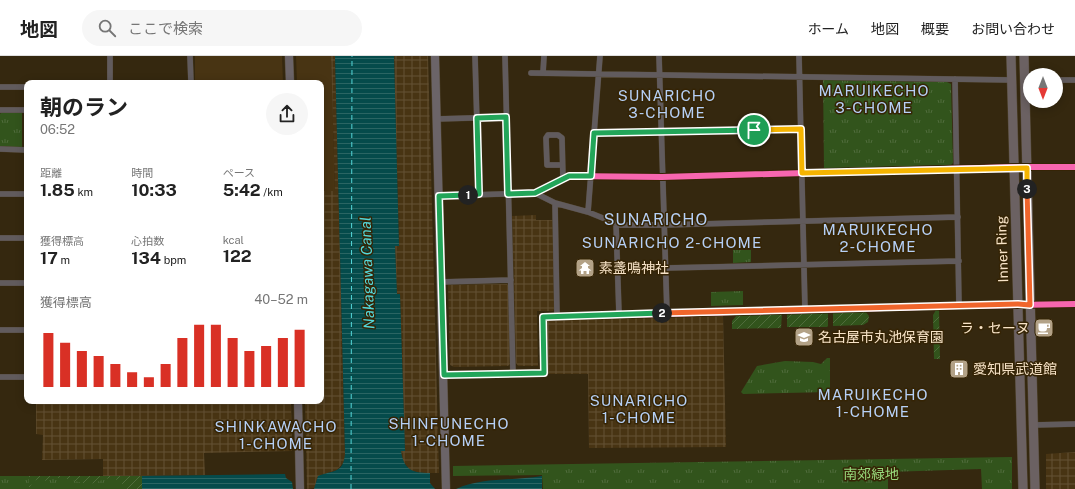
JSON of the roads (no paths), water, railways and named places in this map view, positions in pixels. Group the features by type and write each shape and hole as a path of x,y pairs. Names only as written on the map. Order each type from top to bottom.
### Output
{"main road":[{"name":"Inner Ring","path":"1011,56 1022,489"},
{"name":"Inner Ring","path":"1024,56 1026,68"},
{"name":"Inner Ring","path":"1028,108 1027,168 1035,489"}],"street":[{"path":"110,56 110,80"},
{"path":"190,56 191,80"},
{"path":"289,56 290,80"},
{"path":"435,56 446,489"},
{"path":"475,56 479,194"},
{"path":"505,56 513,374"},
{"path":"543,73 544,56"},
{"path":"588,212 600,56"},
{"path":"659,56 667,313"},
{"path":"799,56 805,310"},
{"path":"531,73 1012,80"},
{"path":"955,79 959,306"},
{"path":"1063,80 1075,80"},
{"path":"0,87 24,87"},
{"path":"0,110 24,110"},
{"path":"436,118 506,117"},
{"path":"594,133 801,129"},
{"path":"562,165 547,165 546,138 548,135 558,135 562,138 563,179"},
{"path":"0,149 24,150"},
{"path":"439,196 535,193 569,176 662,176 1014,167 1075,167"},
{"path":"535,193 555,203 588,212 620,225 958,216"},
{"path":"0,194 24,194"},
{"path":"555,203 557,316"},
{"path":"616,223 619,314"},
{"path":"0,238 24,238"},
{"path":"665,268 959,261"},
{"path":"441,282 510,280"},
{"path":"0,283 24,283"},
{"path":"444,375 544,373 543,317 1018,304 1075,304"},
{"path":"0,330 24,330"},
{"path":"0,377 24,377"},
{"path":"298,404 300,487"},
{"path":"1033,425 1075,424"}],"water":[{"name":"Nakagawa Canal","path":"335,56 394,56 399,246 395,246 397,294 400,294 405,451 401,451 404,462 410,469 418,472 430,473 430,483 435,489 314,489 318,476 333,472 340,468 345,454"},
{"path":"285,474 286,478 292,482 293,489 142,489 142,476"},
{"path":"542,476 542,489 456,489 466,485 487,481"}],"place":[{"name":"素盞鳴神社","path":"585,268"},
{"name":"ラ・セーヌ","path":"1044,328"},
{"name":"名古屋市丸池保育園","path":"804,337"},
{"name":"愛知県武道館","path":"959,369"}],"district":[{"name":"MARUIKECHO 3-CHOME","path":"874,98"},
{"name":"SUNARICHO 3-CHOME","path":"667,104"},
{"name":"SUNARICHO","path":"656,219"},
{"name":"MARUIKECHO 2-CHOME","path":"878,238"},
{"name":"SUNARICHO 2-CHOME","path":"672,242"},
{"name":"MARUIKECHO 1-CHOME","path":"873,402"},
{"name":"SUNARICHO 1-CHOME","path":"639,408"},
{"name":"SHINFUNECHO 1-CHOME","path":"449,432"},
{"name":"SHINKAWACHO 1-CHOME","path":"276,434"}],"park label":[{"name":"南郊緑地","path":"871,474"}]}
